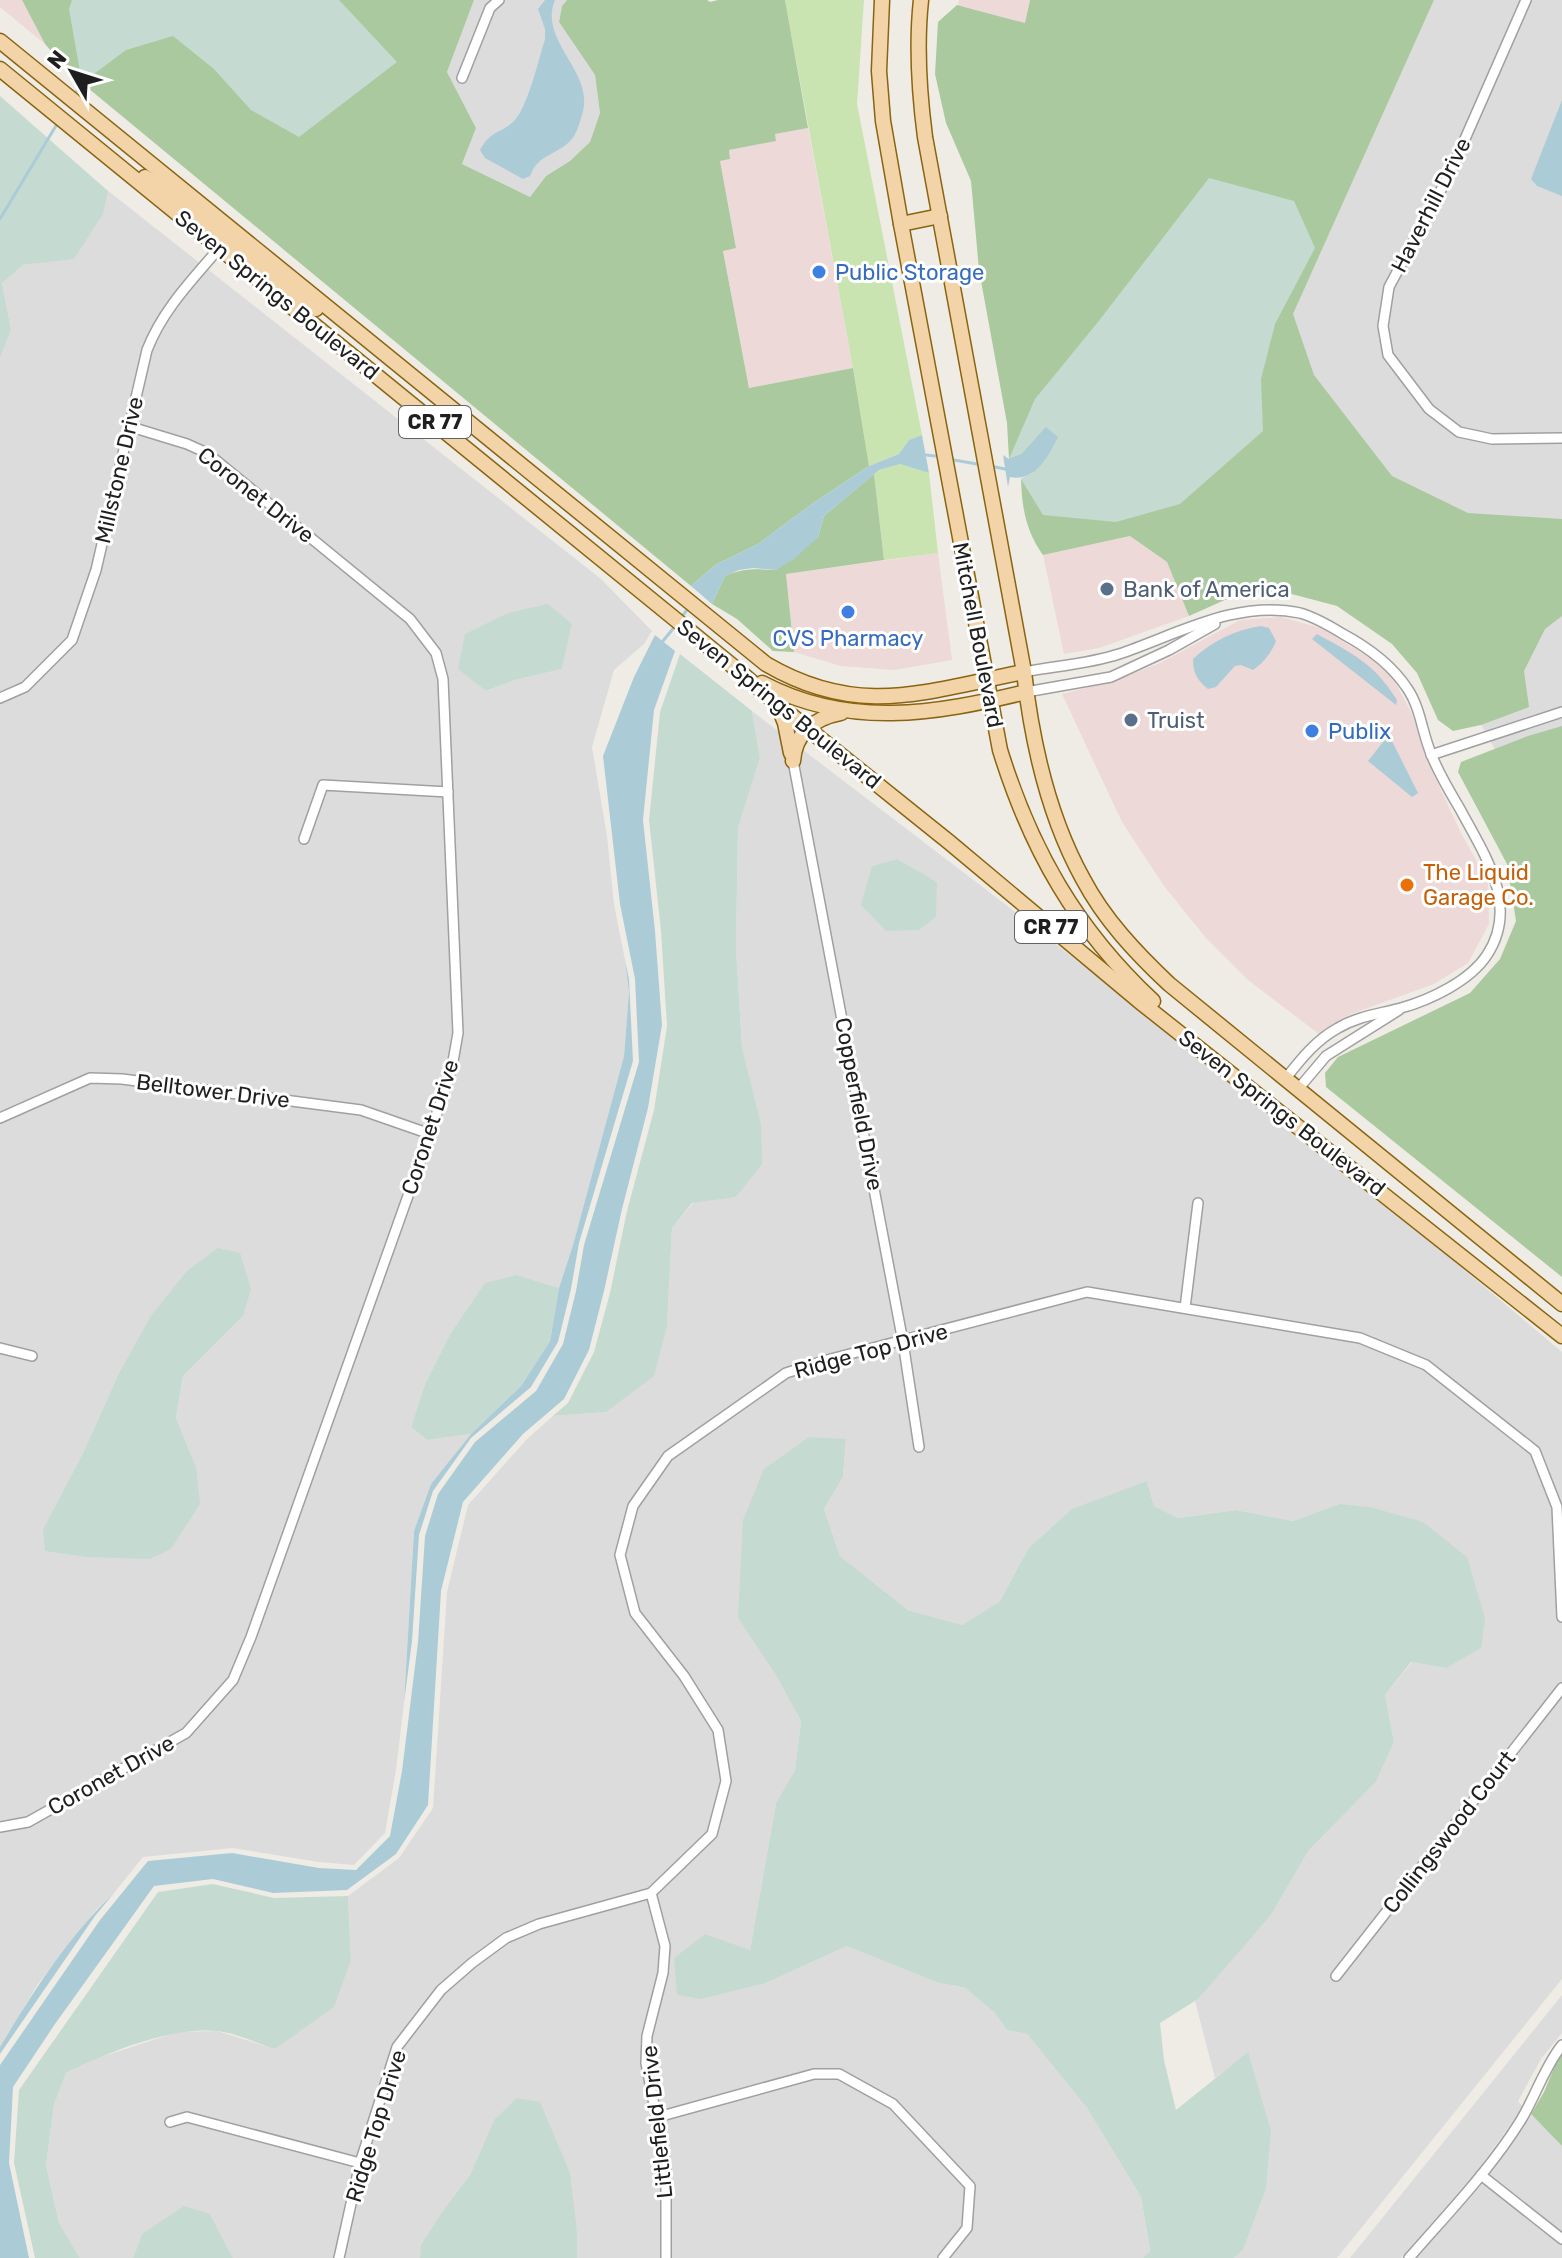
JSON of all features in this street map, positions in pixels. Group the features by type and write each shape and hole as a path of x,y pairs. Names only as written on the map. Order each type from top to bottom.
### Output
{"main road":[{"name":"Mitchell Boulevard","path":"882,0 879,71 883,121 990,701 1000,750 1021,812 1050,874 1083,925 1114,962 1163,1011 1327,1148"},
{"name":"Mitchell Boulevard","path":"921,0 919,92 1026,692"},
{"name":"Seven Springs Boulevard","path":"0,41 101,124 226,239 807,729 949,842 1129,993 1562,1336"},
{"path":"0,53 40,85 67,96"},
{"name":"Seven Springs Boulevard","path":"0,69 127,172 226,239 310,306 339,317 752,654 781,672 808,685 865,697 939,691 986,680"},
{"path":"901,224 940,216"},
{"path":"740,672 803,701 849,712 873,714 913,712 990,701 1026,692"},
{"name":"CR 77","path":"986,680 1024,672"},
{"name":"Seven Springs Boulevard","path":"1026,692 1049,798 1065,842 1084,881 1141,957 1169,984 1562,1304"},
{"path":"777,704 785,723 793,761"},
{"path":"793,761 795,745 807,729 821,718 849,712"}],"street":[{"path":"462,78 490,8 499,0"},
{"name":"Haverhill Drive","path":"1526,0 1450,173 1389,287 1383,326 1388,355 1429,409 1459,432 1492,439 1562,438"},
{"name":"Millstone Drive","path":"0,698 25,687 72,640 96,570 147,350 166,312 226,239"},
{"name":"Coronet Drive","path":"0,1827 28,1822 186,1733 233,1680 430,1134 452,1067 458,1033 441,668 436,653 410,619 207,453 128,426"},
{"path":"1024,672 1118,655 1232,614 1274,610 1302,614 1354,640 1379,656 1397,673 1410,692 1431,755 1497,881 1500,917 1496,935 1488,954 1458,983 1402,1008 1326,1056 1299,1088"},
{"path":"1026,692 1111,677 1169,650 1232,614"},
{"path":"1431,755 1562,712"},
{"name":"Copperfield Drive","path":"793,761 903,1342 919,1447"},
{"path":"304,839 323,785 448,792"},
{"path":"1286,1078 1314,1045 1339,1027 1379,1012 1402,1008"},
{"name":"Belltower Drive","path":"0,1118 90,1078 122,1079 361,1110 430,1134"},
{"path":"1185,1308 1198,1203"},
{"name":"Ridge Top Drive","path":"339,2258 360,2163 397,2047 441,1990 506,1938 539,1924 651,1893 712,1834 726,1781 718,1730 684,1676 635,1613 620,1555 633,1506 668,1456 786,1373 1087,1292 1360,1338 1426,1365 1535,1451 1557,1507 1562,1617"},
{"path":"0,1348 32,1356"},
{"name":"Collingswood Court","path":"1336,1976 1562,1688"},
{"name":"Littlefield Drive","path":"651,1893 665,1946 663,1973 647,2036 646,2063 666,2167 666,2258"},
{"path":"1409,2258 1481,2175 1520,2121 1552,2058 1562,2045"},
{"path":"658,2117 814,2074 839,2074 893,2104 970,2186 967,2228 943,2258"},
{"path":"170,2122 187,2117 360,2163"},
{"path":"1481,2175 1562,2239"}],"shaded area":[{"path":"0,0 22,0 45,44 0,7"},
{"path":"474,0 567,0 562,6 559,22 595,75 600,113 590,142 570,161 546,176 530,197 462,164 476,128 447,72"},
{"path":"959,0 1030,0 1025,23 958,5"},
{"path":"1434,0 1562,0 1562,834 1525,803 1274,355"},
{"path":"808,128 853,368 749,388 723,250 736,247 720,161 730,159 729,150 776,141 775,134"},
{"path":"107,190 601,579 652,631 644,644 614,670 592,747 629,992 624,1056 559,1288 517,1275 449,1336 425,1384 411,1427 427,1440 471,1434 431,1484 414,1531 404,1703 385,1833 354,1865 233,1848 143,1857 38,1984 0,2047 0,358 11,330 2,283 23,265 74,258","holes":["572,623 562,669 515,680 487,691","243,1316 183,1376 176,1418 196,1467 43,1529 83,1453 119,1373 150,1317"]},
{"path":"1130,536 1167,562 1189,616 1099,648 1064,654 1043,555"},
{"path":"938,553 952,660 894,670 841,666 794,652 786,574"},
{"path":"1281,617 1321,628 1370,658 1393,678 1411,712 1432,771 1488,882 1489,924 1468,963 1434,984 1351,1014 1319,1034 1248,980 1206,938 1164,886 1122,822 1062,694 1117,680 1160,663 1240,620"},
{"path":"752,711 1001,901 1373,1193 1562,1352 1562,1979 1337,2258 1234,2258 1243,2250 1248,2053 1215,2078 1195,2001 1271,1915 1309,1850 1376,1782 1394,1742 1385,1695 1412,1662 1446,1668 1339,1504 1293,1521 1236,1510 1178,1518 1154,1506 1147,1481 1028,1549 1000,1601 962,1625 908,1610 840,1556 824,1509 843,1477 846,1440 809,1437 774,1672 801,1721 795,1770 776,1803 750,1950 766,1983 847,1946 965,1988 995,2013 1007,2030 1027,2034 1087,2108 1141,2197 1150,2252 1143,2258 577,2258 577,2232 494,2120 470,2175 422,2245 420,2258 233,2258 210,2214 142,2234 133,2258 80,2258 59,2223 46,2165 54,2105 66,2073 98,2058 177,2032 217,2031 275,2049 351,1960 348,1896 399,1858 433,1808 447,1592 468,1505 527,1439 553,1416 606,1412 667,1326 672,1228 761,1123 742,1047 736,948 738,828 760,758","holes":["897,859 924,874 872,866"]},
{"path":"1562,1995 1562,2033 1541,2059 1518,2101 1522,2106 1515,2118 1477,2171 1401,2258 1350,2258"},
{"path":"1531,2114 1562,2146 1562,2232 1489,2174"},
{"path":"1483,2182 1562,2245 1562,2258 1417,2258"}],"green space":[{"path":"22,0 474,0 447,72 476,128 462,164 530,197 546,176 570,161 590,142 600,113 595,75 559,22 562,6 567,0 785,0 808,128 775,134 776,141 729,150 730,159 720,161 736,248 723,251 749,388 853,368 869,466 758,544 715,565 691,586 71,74 45,44"},
{"path":"72,0 339,0 397,62 299,137 251,110 214,69 173,36 126,50 82,83 69,9"},
{"path":"785,0 864,0 857,104 922,435 909,440 899,454 869,466 853,368"},
{"path":"1030,0 1434,0 1293,314 1314,375 1392,476 1468,513 1562,519 1562,616 1545,629 1524,671 1529,707 1481,725 1453,731 1438,720 1417,673 1392,644 1337,606 1284,592 1236,595 1189,616 1167,562 1130,536 1043,555 1029,528 1022,500 1021,479 1035,472 1009,459 1007,423 979,270 971,181 946,123 935,74 938,22 957,5 1025,23"},
{"path":"0,96 108,191 103,214 74,259 23,265 2,283 11,330 0,358"},
{"path":"1209,178 1294,201 1315,248 1275,324 1261,379 1263,431 1180,504 1116,522 1043,515 1021,479 1035,472 1046,427 1022,454 1009,459 1035,399"},
{"path":"900,464 929,473 938,553 884,560 874,474"},
{"path":"874,474 884,560 786,574 794,652 773,651 737,619 712,604 725,576 744,570 776,570 818,537 824,516"},
{"path":"548,604 572,624 562,669 515,680 486,691 458,669 465,634 508,613"},
{"path":"680,654 752,711 760,758 738,828 736,948 742,1047 761,1123 762,1164 736,1197 692,1203 672,1228 667,1326 654,1376 606,1412 553,1416 568,1403 594,1352 654,1110 667,1026 649,820 660,712"},
{"path":"1562,726 1562,1277 1326,1087 1325,1073 1338,1057 1470,993 1500,959 1516,921 1507,864 1458,772 1461,762"},
{"path":"897,859 937,883 936,917 919,930 886,931 861,905 872,866"},
{"path":"218,1248 240,1253 251,1289 243,1316 183,1376 176,1418 196,1467 200,1504 171,1549 150,1559 86,1557 45,1551 43,1529 83,1453 119,1373 150,1317 187,1271"},
{"path":"517,1275 559,1288 550,1341 521,1386 471,1434 427,1440 411,1427 425,1384 449,1336 485,1283"},
{"path":"809,1437 846,1439 843,1477 824,1509 840,1556 908,1610 962,1625 1000,1601 1028,1549 1072,1509 1147,1481 1154,1506 1178,1518 1236,1510 1293,1521 1339,1504 1370,1507 1423,1522 1467,1557 1485,1618 1481,1648 1446,1668 1411,1662 1385,1695 1394,1742 1376,1782 1309,1850 1271,1915 1198,1999 1160,2023 1164,2060 1176,2110 1248,2052 1271,2131 1266,2188 1243,2250 1234,2258 1143,2258 1150,2251 1141,2197 1087,2108 1027,2034 1007,2030 995,2013 965,1988 937,1982 847,1946 766,1983 700,1999 677,1995 674,1958 705,1934 750,1950 776,1803 795,1770 801,1721 774,1672 738,1618 743,1520 764,1469"},
{"path":"213,1884 274,1898 348,1896 351,1960 334,2007 275,2049 230,2033 178,2033 138,2043 66,2073 54,2105 46,2165 59,2223 80,2258 35,2258 14,2163 19,2090 158,1892"},
{"path":"1562,2054 1562,2146 1531,2114"},
{"path":"517,2098 540,2102 570,2173 577,2258 420,2258 421,2245 470,2175 494,2120"},
{"path":"184,2206 210,2214 233,2258 133,2258 142,2234"}],"water":[{"path":"545,0 555,0 552,15 554,29 580,82 584,96 583,111 571,140 540,161 530,176 523,179 485,158 480,150 491,136 513,122 523,107 545,39 538,9"},
{"path":"1562,100 1562,196 1537,186 1531,179"},
{"path":"1046,427 1058,437 1050,452 1034,472 1019,478 1010,477 1008,487 1003,455 1009,459 1022,454"},
{"path":"922,435 929,473 900,464 879,470 824,516 818,537 794,559 776,570 753,568 725,576 712,604 691,586 715,565 758,544 869,466 899,454 909,440"},
{"path":"1261,626 1269,628 1276,641 1264,661 1253,670 1235,666 1216,687 1208,689 1204,686 1195,672 1193,659 1224,637"},
{"path":"1317,634 1371,668 1397,700 1396,705 1312,639"},
{"path":"655,635 675,651 654,710 643,820 662,1025 648,1108 589,1350 564,1399 523,1434 463,1502 441,1591 428,1805 396,1854 347,1890 273,1893 213,1879 154,1886 13,2087 9,2163 29,2258 0,2258 0,2065 100,1920 148,1861 232,1853 319,1868 356,1870 390,1836 402,1771 418,1642 425,1536 438,1494 475,1442 536,1391 563,1344 584,1245 639,1062 635,979 620,904 603,756 634,677"},
{"path":"1387,737 1418,793 1412,797 1368,761"},
{"path":"625,960 629,979 633,1061 579,1243 558,1342 531,1387 471,1438 433,1491 419,1535 412,1641 404,1703 414,1531 431,1484 471,1434 521,1386 550,1341 559,1288 624,1056 629,992"},
{"path":"114,1893 0,2054 0,2047 52,1966 81,1928"}],"waterway":[{"path":"73,97 82,83"},
{"path":"0,219 57,124"},
{"path":"926,455 935,456"},
{"path":"954,460 977,464"},
{"path":"995,467 1005,469"},
{"path":"680,619 690,606"},
{"path":"663,641 676,625"}],"place":[{"name":"Public Storage","path":"819,272"},
{"name":"Bank of America","path":"1107,589"},
{"name":"CVS Pharmacy","path":"848,612"},
{"name":"Truist","path":"1131,720"},
{"name":"Publix","path":"1312,731"},
{"name":"The Liquid Garage Co.","path":"1407,885"}]}
